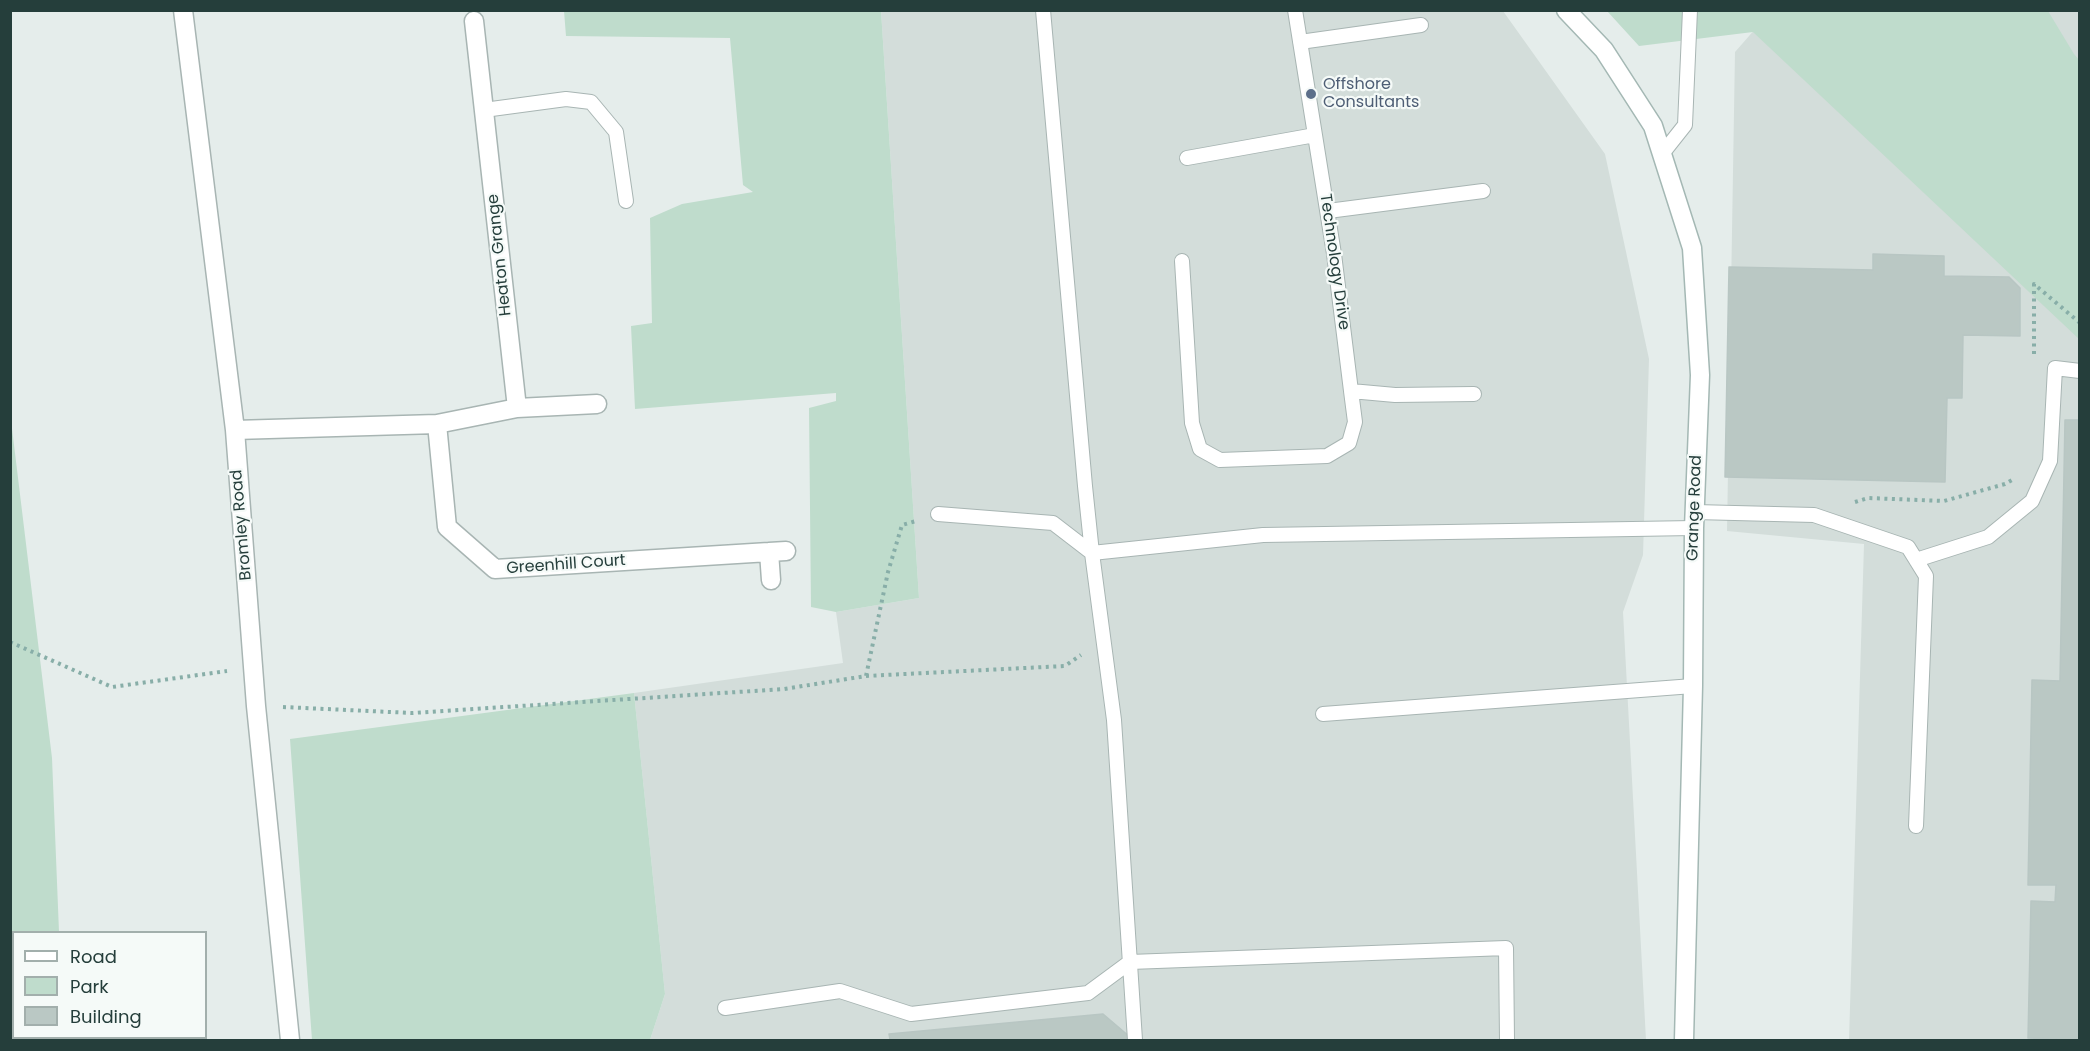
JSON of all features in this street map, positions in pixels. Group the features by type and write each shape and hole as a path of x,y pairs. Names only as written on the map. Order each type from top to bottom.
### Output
{"street":[{"name":"Bromley Road","path":"183,10 235,430 256,706 290,1041"},
{"name":"Grange Road","path":"1566,10 1604,50 1653,126 1692,248 1700,375 1694,520 1693,686 1684,1041"},
{"name":"Heaton Grange","path":"474,21 517,408"},
{"path":"235,430 437,424 517,408 597,404"},
{"name":"Greenhill Court","path":"437,424 447,526 495,570 778,551 771,580"}],"lane":[{"path":"1043,10 1092,553 1114,720 1136,1041"},
{"name":"Technology Drive","path":"1182,261 1192,423 1200,448 1220,460 1327,456 1348,443 1355,422 1328,211 1295,10"},
{"path":"1662,153 1685,125 1690,10"},
{"path":"1300,42 1421,25"},
{"path":"484,110 566,99 591,102 616,132 626,201"},
{"path":"1187,158 1315,135"},
{"path":"1328,211 1483,191"},
{"path":"1916,560 1988,537 2031,501 2050,461 2055,368 2079,371"},
{"path":"1351,391 1395,395 1474,394"},
{"path":"938,514 1053,524 1092,553 1263,535 1814,515 1908,547 1926,576 1916,826"},
{"path":"1323,714 1693,686"},
{"path":"725,1008 840,991 911,1014 1088,993 1130,962 1506,948 1507,1041"}],"path":[{"path":"2034,365 2034,284 2079,323"},
{"path":"1814,515 1868,498 1944,501 2006,484 2015,479"},
{"path":"866,676 888,572 902,525 938,514"},
{"path":"256,706 412,712 784,689 866,676 1065,666 1087,651 1101,628"},
{"path":"10,642 112,687 253,667"}],"shaded area":[{"path":"881,11 1503,11 1605,154 1649,359 1643,555 1623,612 1646,1040 650,1040 665,994 634,693 843,663 836,612 919,598"},
{"path":"1771,11 2079,11 2079,1040 1849,1040 1864,544 1727,531 1735,52"}],"green space":[{"path":"564,11 881,11 919,598 836,612 811,607 809,408 836,401 836,393 635,409 631,326 652,323 650,218 682,204 753,192 743,185 730,38 566,36"},
{"path":"1607,11 2048,11 2079,60 2079,339 1753,32 1639,46"},
{"path":"10,412 52,758 59,931 12,931 12,1039 63,1039 11,1040"},
{"path":"634,693 665,994 650,1040 312,1040 290,739"}],"building":[{"path":"1873,254 1944,256 1944,276 2009,277 2020,288 2020,336 1963,335 1962,398 1947,398 1945,482 1725,477 1729,267 1873,270"},
{"path":"2065,420 2080,420 2080,1040 2028,1038 2031,901 2055,902 2056,885 2028,885 2032,680 2060,681"},
{"path":"1103,1014 1130,1037 1130,1040 890,1040 889,1034"}],"place":[{"name":"Offshore Consultants","path":"1311,94"}]}
